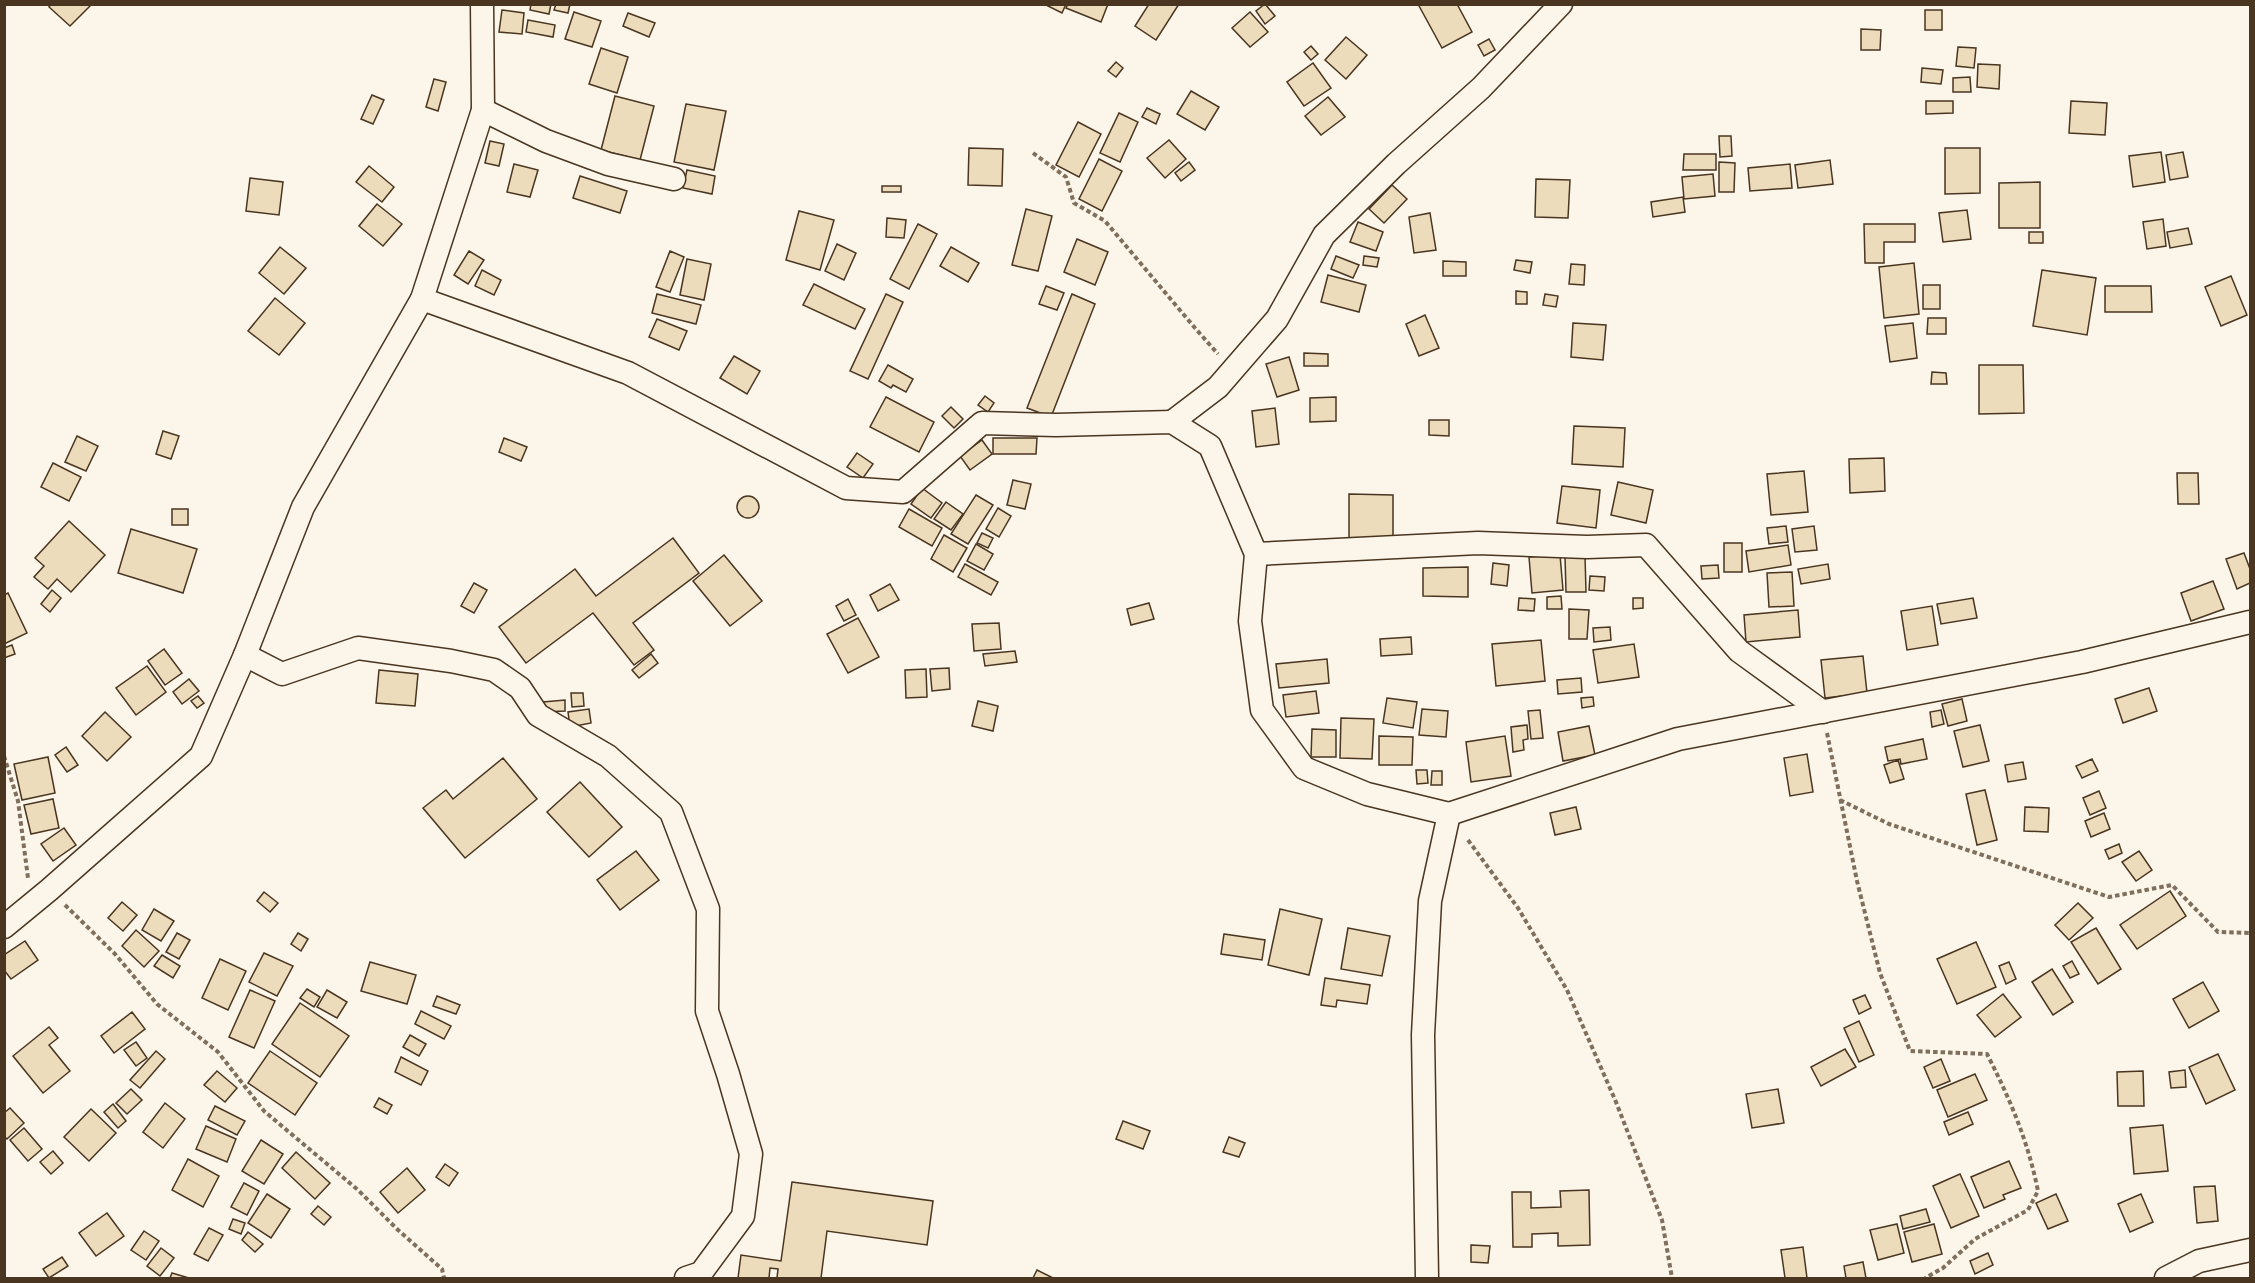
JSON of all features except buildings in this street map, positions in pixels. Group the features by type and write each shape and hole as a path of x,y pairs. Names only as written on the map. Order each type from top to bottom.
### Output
{"street":[{"path":"4,927 31,906 201,756 245,655 303,507 422,299 483,110 482,4"},
{"path":"1172,422 1218,387 1277,319 1324,235 1396,164 1480,88 1561,4"},
{"path":"483,110 546,141 608,164 674,179"},
{"path":"422,299 628,373 846,488 903,492 982,423 1056,425 1172,422 1210,446 1256,554 1250,621 1262,710 1304,768 1367,794 1449,814 1678,740 2082,662 2250,622"},
{"path":"1256,554 1478,543 1587,547 1646,545 1739,651 1823,712"},
{"path":"245,655 282,674 358,648 451,661 494,670 520,688 537,715 608,756 670,812 708,909 706,1011 728,1074 751,1154 743,1216 701,1274 686,1278"},
{"path":"1427,1278 1423,1035 1430,901 1449,814"},
{"path":"2166,1278 2199,1261 2250,1250"}],"path":[{"path":"1032,153 1066,177 1074,202 1105,221 1195,328 1233,369"},
{"path":"1823,712 1839,800 1880,973 1910,1051 1987,1054 2011,1102 2031,1160 2038,1191 2028,1210 1975,1239 1943,1268 1925,1278"},
{"path":"4,756 18,801 31,906"},
{"path":"1839,800 1889,824 2109,897 2172,885 2218,932 2250,933"},
{"path":"1449,814 1518,908 1567,990 1616,1102 1662,1220 1672,1278"},
{"path":"49,890 115,954 157,1004 218,1052 264,1111 358,1190 442,1269 444,1278"}]}
